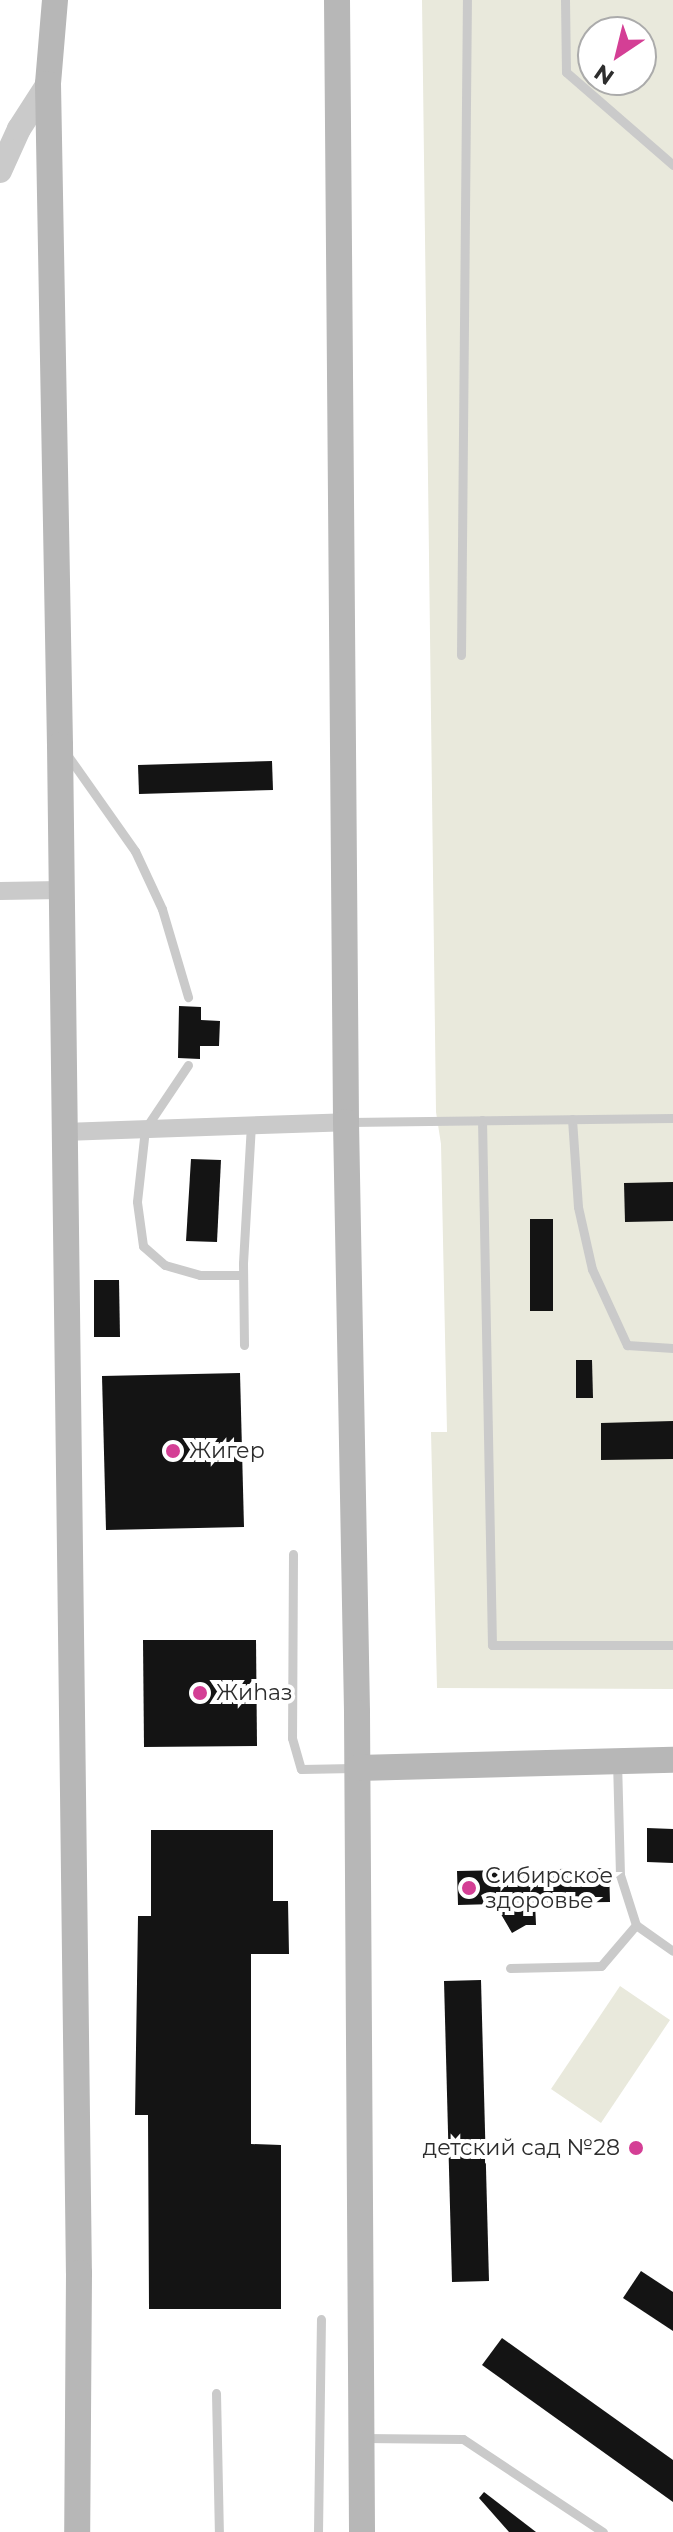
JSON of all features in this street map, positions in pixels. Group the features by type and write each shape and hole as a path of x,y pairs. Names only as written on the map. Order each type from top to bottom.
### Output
{"main road":[{"path":"55,0 48,84 60,745 80,2316 77,2532"},
{"path":"337,0 346,1122 358,1768 362,2532"},
{"path":"358,1768 673,1760"}],"street":[{"path":"0,171 14,129 48,84"},
{"path":"0,891 61,890"},
{"path":"64,1132 346,1122"}],"lane":[{"path":"461,655 467,0"},
{"path":"565,0 566,72 673,165"},
{"path":"60,745 135,851 162,909 188,997"},
{"path":"188,1065 145,1129 137,1202 143,1246 165,1265 200,1275 243,1275"},
{"path":"346,1122 673,1118"},
{"path":"572,1119 578,1207 592,1269 627,1345 673,1348"},
{"path":"482,1120 492,1645 673,1645"},
{"path":"244,1345 243,1275 251,1125"},
{"path":"293,1554 292,1738 301,1769 358,1768"},
{"path":"617,1761 620,1875 636,1925 673,1951"},
{"path":"510,1968 601,1966 636,1925"},
{"path":"318,2532 321,2319"},
{"path":"216,2393 219,2532"},
{"path":"363,2438 463,2439 603,2532"}],"shaded area":[{"path":"422,0 673,0 673,1689 437,1688 431,1432 447,1432 441,1144 436,1112"},
{"path":"620,1986 670,2020 601,2123 551,2089"}],"building":[{"path":"272,761 273,790 139,794 138,765"},
{"path":"179,1006 201,1007 201,1020 220,1021 219,1046 200,1046 200,1059 178,1058"},
{"path":"191,1159 221,1160 217,1242 186,1241"},
{"path":"673,1182 673,1221 625,1222 624,1183"},
{"path":"530,1219 553,1219 553,1311 530,1311"},
{"path":"94,1280 119,1280 120,1337 94,1337"},
{"path":"576,1360 592,1360 593,1398 576,1398"},
{"name":"Жигер","path":"240,1373 244,1527 106,1530 102,1376"},
{"path":"673,1421 673,1459 601,1460 601,1423"},
{"name":"Жиhаз","path":"143,1640 256,1640 257,1746 144,1747"},
{"path":"647,1828 673,1829 673,1863 647,1862"},
{"path":"151,1830 273,1830 273,1901 288,1901 289,1954 251,1954 251,2144 281,2145 281,2309 149,2309 148,2115 135,2115 138,1916 151,1916"},
{"path":"609,1868 610,1902 535,1903 536,1925 526,1925 512,1933 495,1904 458,1905 457,1871"},
{"path":"481,1980 489,2281 452,2282 444,1981"},
{"path":"641,2271 673,2292 673,2331 623,2298"},
{"path":"502,2338 673,2460 673,2502 482,2365"},
{"path":"484,2492 536,2532 509,2532 479,2498"}],"place":[{"name":"Жигер","path":"173,1451"},
{"name":"Жиhаз","path":"200,1693"},
{"name":"Сибирское здоровье","path":"469,1888"},
{"name":"детский сад №28","path":"636,2148"}]}
